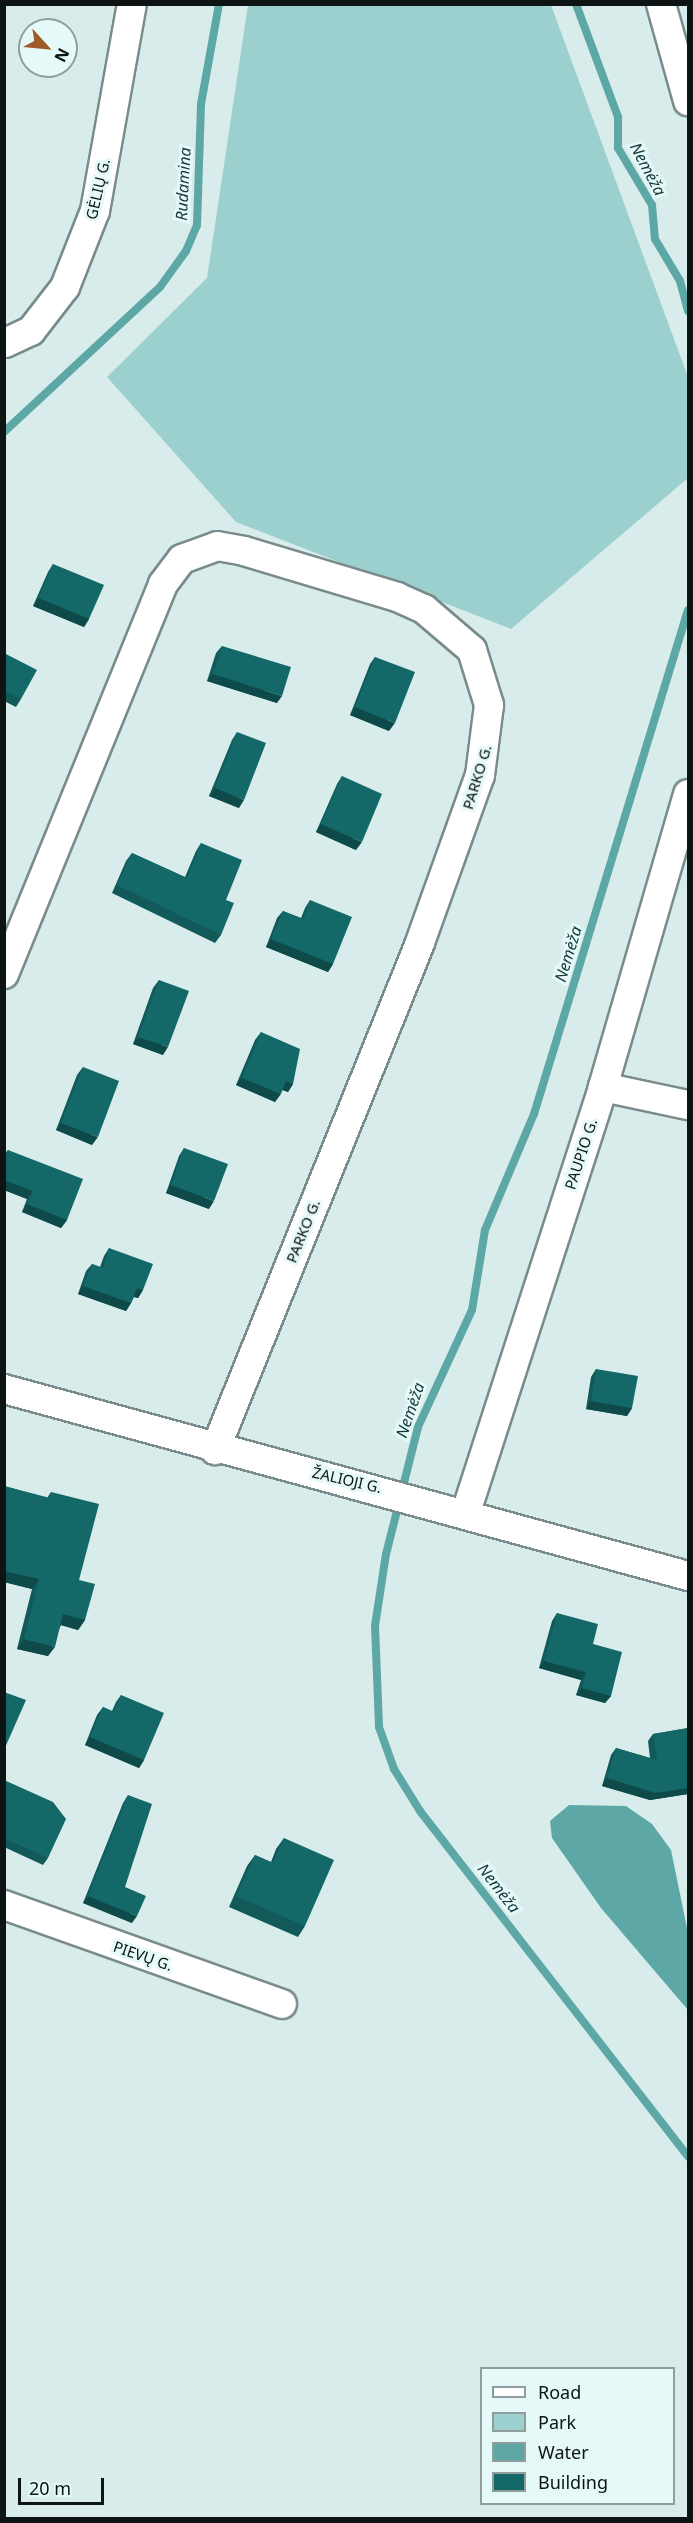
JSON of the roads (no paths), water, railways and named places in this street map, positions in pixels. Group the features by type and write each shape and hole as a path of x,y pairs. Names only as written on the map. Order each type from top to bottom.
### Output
{"street":[{"name":"GĖLIŲ G.","path":"5,343 31,331 65,287 95,211 132,4"},
{"path":"661,4 688,101"},
{"name":"PARKO G.","path":"4,974 164,584 182,559 217,546 244,551 397,597 424,609 472,650 489,705 480,775 420,943 215,1450"},
{"name":"PAUPIO G.","path":"466,1512 603,1087 688,794"},
{"path":"603,1087 688,1106"},
{"name":"ŽALIOJI G.","path":"4,1389 215,1450 383,1488 688,1576"},
{"name":"PIEVŲ G.","path":"4,1905 282,2004"}],"water":[{"path":"569,1805 626,1806 652,1824 671,1850 688,1933 688,2010 601,1908 552,1838 550,1821"}],"waterway":[{"name":"Rudamina","path":"4,432 160,287 186,251 197,225 201,104 219,4"},
{"name":"Nemėža","path":"576,4 618,117 618,148 652,205 655,239 680,281 688,311"},
{"name":"Nemėža","path":"688,610 534,1114 485,1230 472,1310 418,1427 386,1554 375,1626 379,1727 394,1769 420,1811 688,2156"}]}
